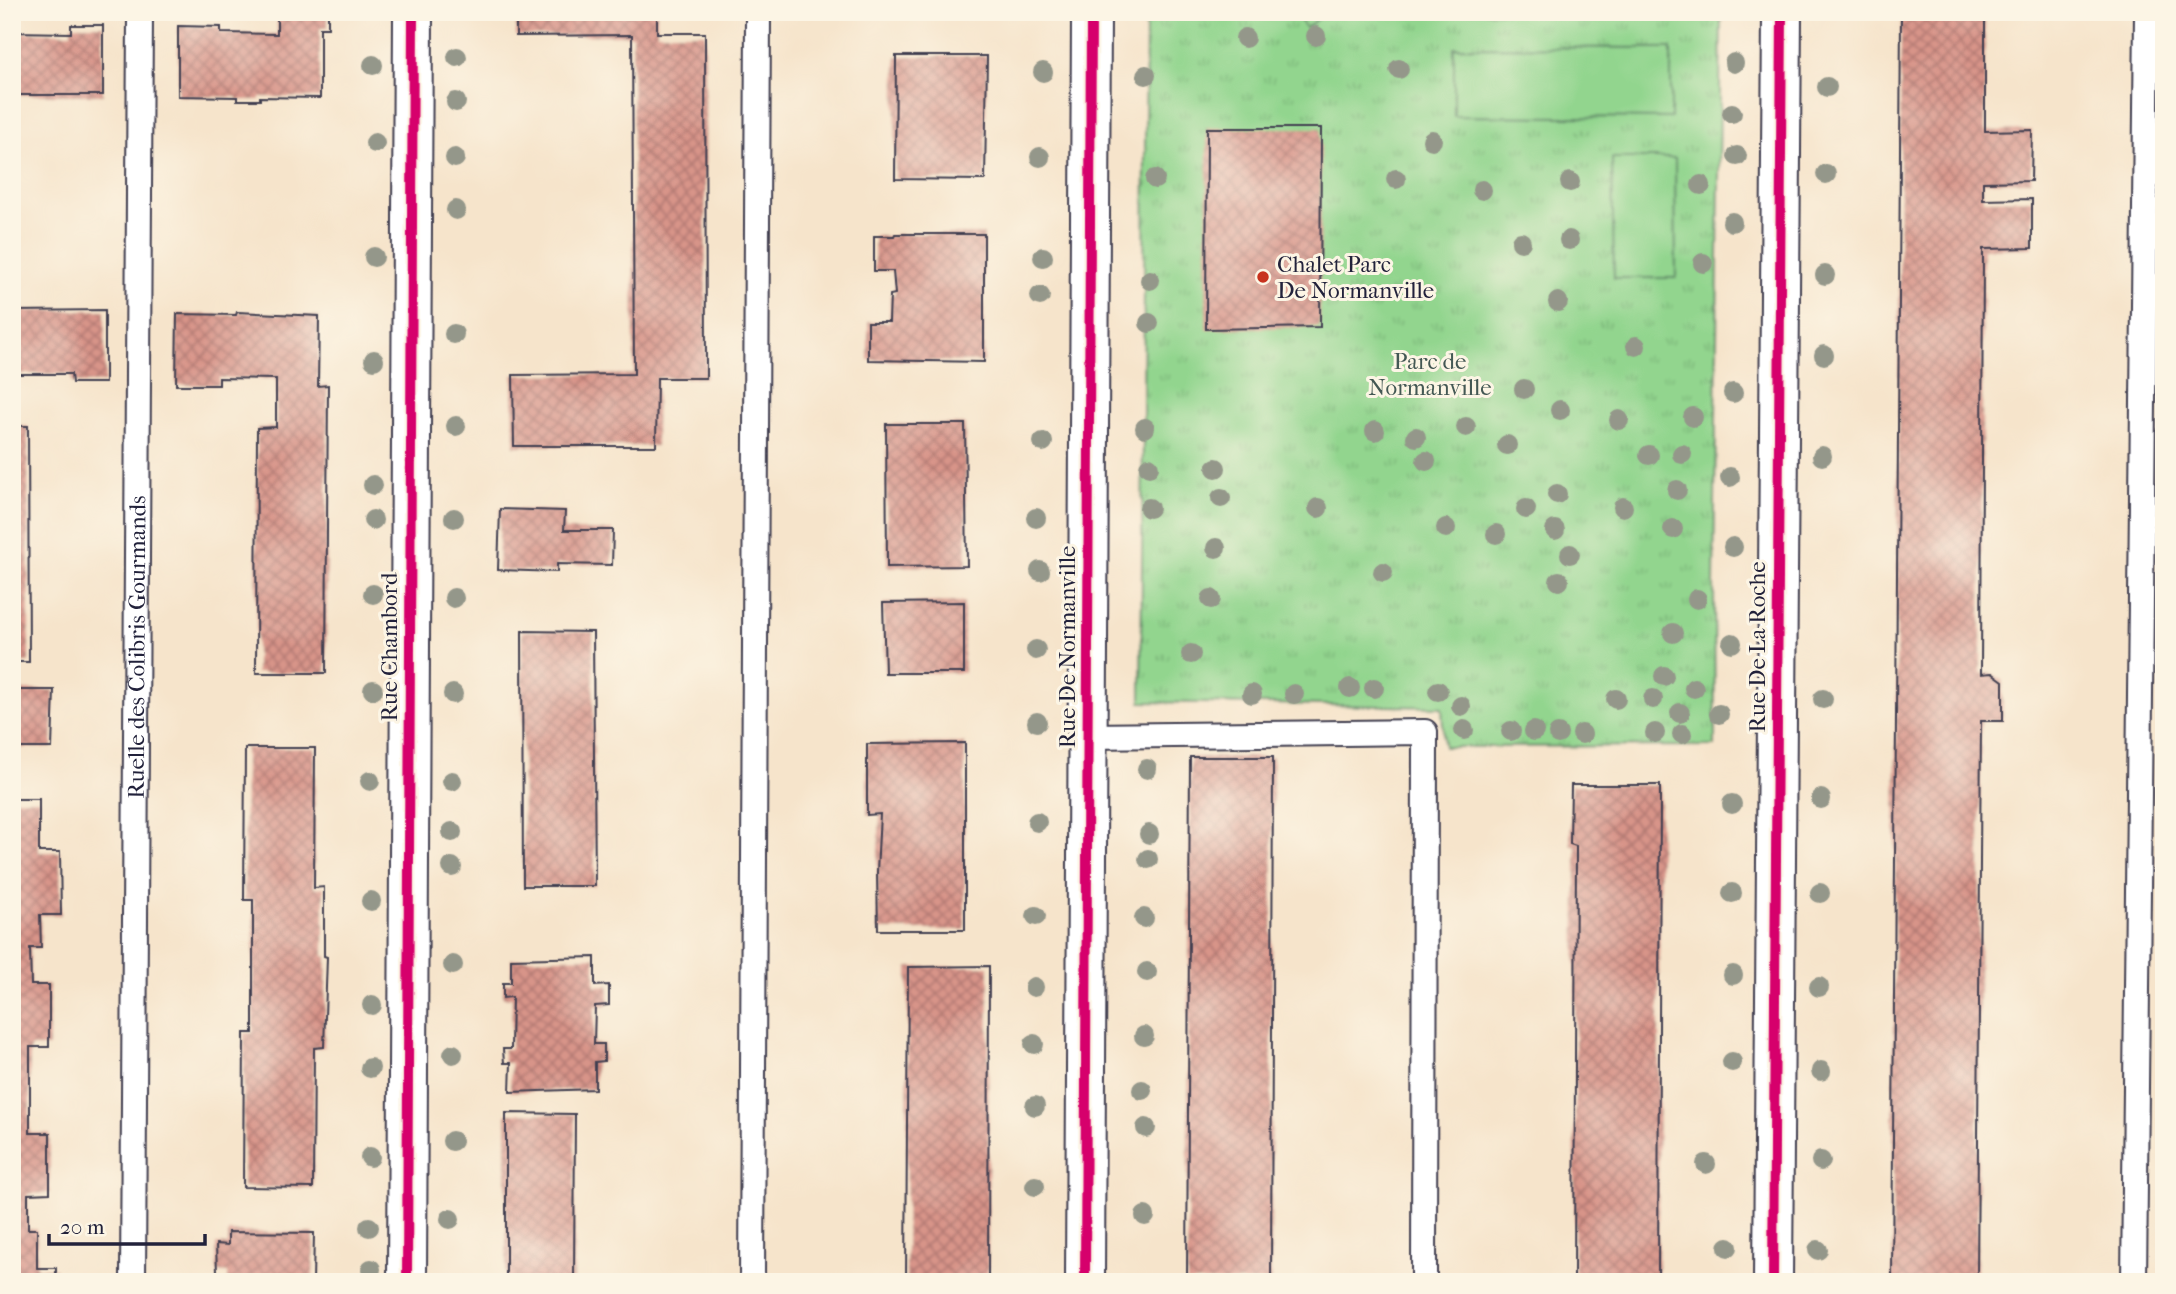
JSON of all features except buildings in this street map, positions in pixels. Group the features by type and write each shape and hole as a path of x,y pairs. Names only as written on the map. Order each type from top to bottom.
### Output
{"street":[{"name":"Rue Chambord","path":"407,1282 413,12"},
{"name":"Rue De Normanville","path":"1086,1282 1091,12"},
{"name":"Rue De La Roche","path":"1773,1282 1782,12"}],"lane":[{"name":"Ruelle des Colibris Gourmands","path":"133,1282 139,12"},
{"path":"752,1282 758,12"},
{"path":"2134,1282 2147,12"},
{"path":"1088,736 1426,732 1424,1282"}],"green space":[{"name":"Parc de Normanville","path":"1146,12 1721,12 1714,583 1715,746 1444,747 1442,707 1141,702"},
{"path":"1294,12 1327,12 1306,28"},
{"path":"1454,47 1671,48 1671,118 1454,116"},
{"path":"1612,158 1675,158 1676,278 1614,278"}],"cycle path":[{"path":"407,1282 413,12"},
{"path":"1085,1282 1091,12"},
{"path":"1773,1282 1782,12"}],"place":[{"name":"Chalet Parc De Normanville","path":"1263,277"}]}
